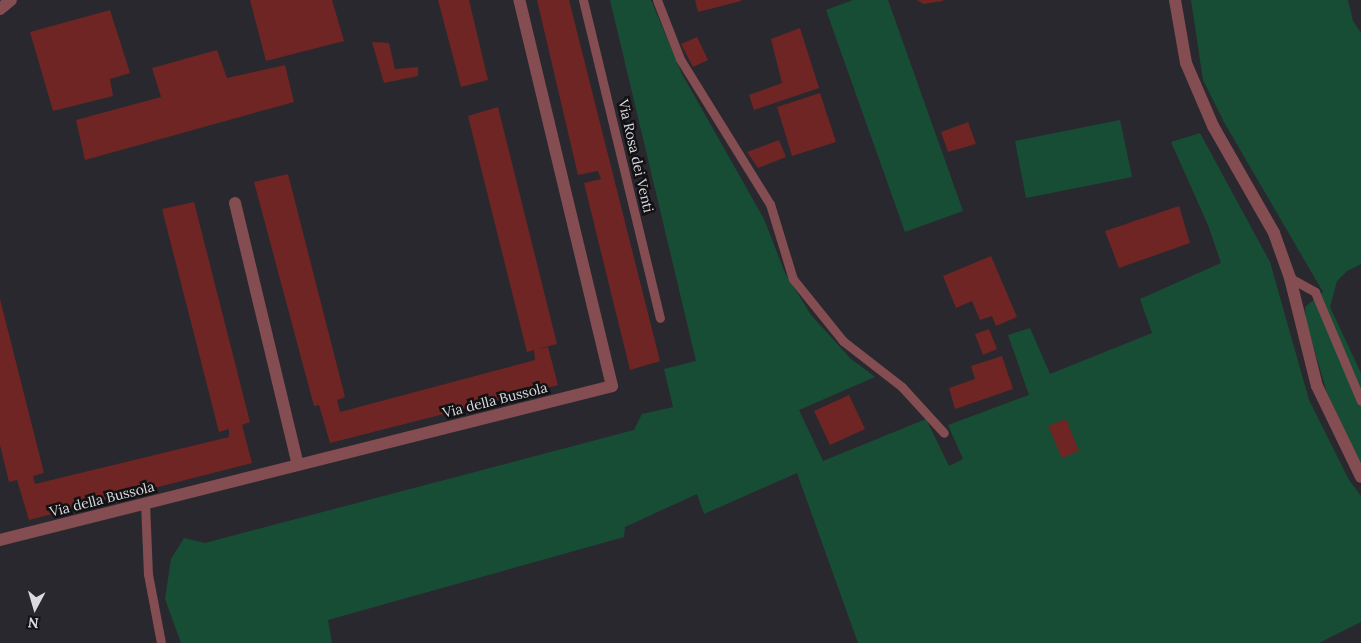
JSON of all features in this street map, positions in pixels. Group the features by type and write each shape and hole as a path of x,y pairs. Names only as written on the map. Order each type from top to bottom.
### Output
{"street":[{"path":"0,9 11,0"},
{"name":"Via della Bussola","path":"0,540 612,386 519,0"},
{"path":"1175,0 1186,63 1213,126 1274,233 1290,278 1317,386 1361,477"},
{"path":"235,203 298,464"}],"lane":[{"name":"Via Rosa dei Venti","path":"584,0 660,318"},
{"path":"657,0 680,59 770,204 793,279 843,341 902,387 944,433"},
{"path":"1290,278 1315,292 1361,401"},
{"path":"145,503 148,574 161,643"}],"green space":[{"path":"610,0 651,0 682,74 764,219 785,273 811,315 851,359 875,377 799,410 823,461 926,419 949,466 963,459 948,425 1029,395 1008,335 1030,328 1050,374 1152,333 1140,299 1221,263 1208,225 1171,142 1200,133 1270,262 1309,400 1349,480 1361,496 1361,622 1319,643 858,643 797,473 704,514 697,494 625,527 624,537 328,620 332,643 181,643 165,599 171,559 184,538 205,543 634,430 642,414 673,407 664,369 696,361"},
{"path":"853,0 888,0 963,211 905,232 826,10"},
{"path":"1191,0 1348,0 1353,21 1361,33 1361,264 1347,271 1337,281 1330,307 1361,373 1361,465 1327,393 1306,321 1305,307 1323,292 1224,122 1203,80"},
{"path":"1120,120 1132,177 1026,198 1015,141"}],"building":[{"path":"250,0 332,0 344,41 266,61"},
{"path":"438,0 469,0 488,80 461,87"},
{"path":"537,0 569,0 660,361 630,370 584,183 601,179 598,171 578,175"},
{"path":"695,0 741,0 741,1 698,12"},
{"path":"917,0 943,0 943,1 923,4"},
{"path":"110,10 130,73 110,79 113,96 53,111 30,32"},
{"path":"800,28 819,88 754,110 749,95 782,83 771,39"},
{"path":"697,37 708,60 693,67 681,44"},
{"path":"372,42 389,43 395,69 418,67 418,76 384,83"},
{"path":"217,50 227,78 285,65 294,102 85,160 76,120 161,97 152,68"},
{"path":"820,93 836,142 792,156 777,107"},
{"path":"498,107 557,344 537,349 548,347 558,385 330,443 319,405 314,406 254,182 288,174 345,397 337,400 340,412 535,360 534,350 527,352 468,116"},
{"path":"968,122 976,144 948,152 941,132"},
{"path":"779,140 786,157 758,168 747,152"},
{"path":"194,202 250,422 242,425 252,463 29,520 17,480 9,482 0,445 0,299 44,473 33,476 35,484 229,437 229,429 219,432 162,209"},
{"path":"1179,206 1190,243 1119,268 1105,231"},
{"path":"991,256 1017,317 996,326 992,316 980,320 972,301 956,308 943,276"},
{"path":"989,329 997,349 983,355 975,334"},
{"path":"1002,356 1013,389 955,409 949,388 975,379 971,366"},
{"path":"849,395 865,429 830,445 814,411"},
{"path":"1066,419 1079,451 1062,458 1048,426"}]}
